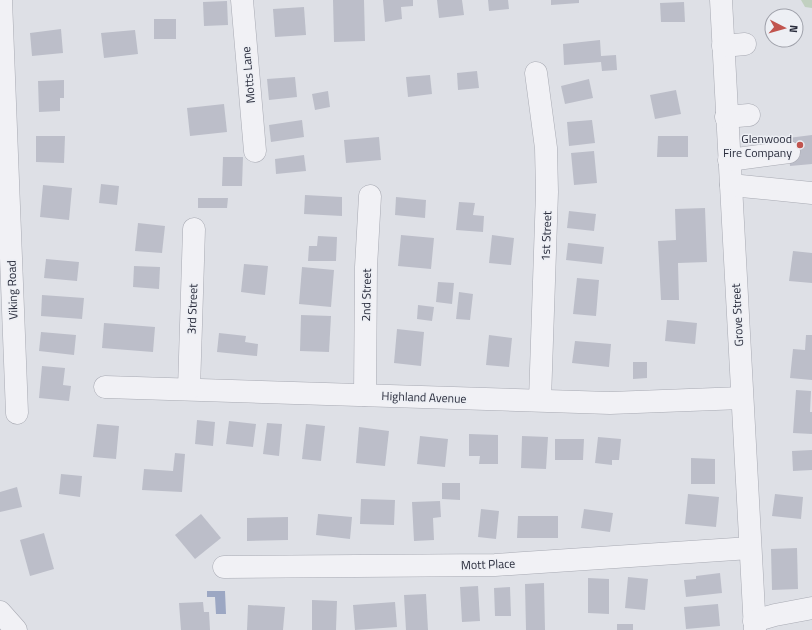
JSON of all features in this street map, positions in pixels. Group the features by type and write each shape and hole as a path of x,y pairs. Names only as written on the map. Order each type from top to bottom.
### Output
{"street":[{"name":"Viking Road","path":"1,0 17,413"},
{"name":"Motts Lane","path":"242,0 255,151"},
{"name":"Grove Street","path":"721,0 754,626"},
{"path":"723,46 745,44"},
{"name":"1st Street","path":"536,73 546,148 548,192 540,400"},
{"path":"726,117 749,115"},
{"path":"729,160 789,152"},
{"path":"730,185 812,193"},
{"name":"2nd Street","path":"365,395 366,267 370,196"},
{"name":"3rd Street","path":"189,389 194,229"},
{"name":"Highland Avenue","path":"106,388 189,389 610,403 742,398"},
{"name":"Mott Place","path":"224,567 495,565 750,548"},
{"path":"754,626 775,615 812,608"},
{"path":"0,612 16,630"}],"green space":[{"path":"801,0 812,0 812,8 805,7"}],"water":[{"path":"207,591 225,591 226,614 216,614 215,597 207,597"}],"building":[{"path":"333,0 364,0 365,41 334,42"},
{"path":"383,0 413,0 413,6 401,7 402,19 385,22"},
{"path":"437,0 462,0 464,15 439,18"},
{"path":"488,0 508,0 509,9 489,11"},
{"path":"551,0 579,0 579,3 551,5"},
{"path":"227,1 228,25 204,26 203,2"},
{"path":"684,2 685,22 661,22 660,3"},
{"path":"304,7 306,35 275,37 273,9"},
{"path":"154,19 176,19 176,39 154,39"},
{"path":"61,29 63,53 32,56 30,33"},
{"path":"135,30 138,54 104,58 101,33"},
{"path":"600,40 601,56 616,55 617,70 602,71 601,62 564,65 563,44"},
{"path":"477,71 479,88 458,90 457,73"},
{"path":"430,75 432,94 408,97 406,77"},
{"path":"295,77 297,97 269,100 267,79"},
{"path":"589,79 593,98 565,104 561,86"},
{"path":"64,80 64,98 60,98 60,111 39,112 38,81"},
{"path":"676,90 681,114 655,119 650,95"},
{"path":"328,91 330,107 315,110 312,94"},
{"path":"224,104 227,132 190,136 187,108"},
{"path":"302,120 304,137 271,142 269,125"},
{"path":"592,120 595,143 569,146 567,122"},
{"name":"Glenwood Fire Company","path":"812,135 812,164 790,166 788,138"},
{"path":"36,136 65,136 64,163 36,162"},
{"path":"658,136 688,136 688,157 657,157"},
{"path":"379,137 381,160 346,163 344,140"},
{"path":"594,151 597,183 574,185 571,153"},
{"path":"304,155 306,171 276,174 275,159"},
{"path":"223,157 243,157 242,186 222,186"},
{"path":"101,184 119,186 117,205 99,203"},
{"path":"43,185 72,188 69,220 40,217"},
{"path":"305,195 342,197 342,216 304,214"},
{"path":"396,197 426,200 425,218 395,215"},
{"path":"198,198 228,198 227,208 198,208"},
{"path":"459,202 475,203 473,215 484,216 483,232 456,230"},
{"path":"705,208 707,262 678,263 679,300 661,300 658,241 676,240 675,209"},
{"path":"569,211 596,214 594,231 567,228"},
{"path":"138,223 165,226 162,253 135,251"},
{"path":"401,235 434,238 431,269 398,266"},
{"path":"492,235 514,238 511,265 489,263"},
{"path":"318,236 337,237 336,261 308,261 309,246 317,246"},
{"path":"568,243 604,247 602,264 566,260"},
{"path":"793,251 812,253 812,283 789,281"},
{"path":"46,259 79,262 77,281 44,278"},
{"path":"244,264 268,266 265,295 241,292"},
{"path":"134,266 160,267 159,289 133,287"},
{"path":"302,267 334,270 331,307 299,304"},
{"path":"577,278 599,280 596,316 573,314"},
{"path":"438,282 454,283 452,304 436,302"},
{"path":"459,292 473,294 470,320 456,319"},
{"path":"42,295 84,298 82,319 41,316"},
{"path":"418,305 434,307 432,321 417,319"},
{"path":"301,315 331,316 329,352 300,351"},
{"path":"667,320 697,323 695,344 665,341"},
{"path":"104,323 155,327 153,352 102,348"},
{"path":"397,329 424,332 421,366 394,363"},
{"path":"41,332 76,335 74,355 39,351"},
{"path":"219,333 246,336 245,342 258,344 257,356 217,352"},
{"path":"489,335 512,338 509,367 486,365"},
{"path":"806,335 812,335 812,380 790,378 793,349 805,350"},
{"path":"575,341 611,344 609,367 572,363"},
{"path":"633,362 647,362 647,378 633,379"},
{"path":"42,366 65,368 63,385 71,386 69,401 39,398"},
{"path":"796,390 811,391 810,412 812,412 812,434 793,433"},
{"path":"197,420 215,422 213,446 195,444"},
{"path":"229,421 256,424 253,447 226,444"},
{"path":"267,423 282,424 279,456 263,454"},
{"path":"97,424 119,426 116,459 93,457"},
{"path":"306,424 325,426 321,461 302,459"},
{"path":"359,427 389,431 385,466 356,463"},
{"path":"469,434 498,435 498,464 479,464 480,456 469,456"},
{"path":"420,436 448,439 445,467 417,464"},
{"path":"522,436 548,437 546,469 521,468"},
{"path":"598,437 621,439 619,460 612,460 612,465 595,463"},
{"path":"555,439 584,439 583,460 555,460"},
{"path":"812,450 812,470 793,471 792,451"},
{"path":"175,453 185,454 182,492 142,490 144,469 173,471"},
{"path":"691,458 715,459 715,484 691,484"},
{"path":"61,474 82,476 80,497 59,494"},
{"path":"442,483 460,483 460,500 442,499"},
{"path":"17,487 22,507 0,512 0,492"},
{"path":"688,494 719,497 716,527 685,524"},
{"path":"775,494 803,497 801,519 772,516"},
{"path":"361,499 395,500 394,525 360,524"},
{"path":"440,501 441,517 433,518 434,540 414,541 412,502"},
{"path":"481,509 499,511 496,539 478,537"},
{"path":"584,509 613,513 610,532 581,528"},
{"path":"201,514 221,538 195,559 175,535"},
{"path":"318,514 352,517 350,539 316,535"},
{"path":"518,516 558,516 558,538 517,538"},
{"path":"288,517 288,540 247,541 247,518"},
{"path":"44,533 54,569 30,576 20,540"},
{"path":"797,548 798,589 772,590 771,549"},
{"path":"720,573 722,593 686,597 684,580 696,579 696,576"},
{"path":"628,577 648,579 645,610 625,608"},
{"path":"588,578 609,579 609,614 588,613"},
{"path":"544,583 545,630 526,630 525,584"},
{"path":"478,586 480,621 462,622 460,587"},
{"path":"510,587 511,616 495,616 494,588"},
{"path":"426,594 428,630 406,630 404,595"},
{"path":"312,600 337,601 336,630 312,630"},
{"path":"203,602 204,612 209,612 210,630 181,630 179,603"},
{"path":"395,602 397,627 355,630 353,605"},
{"path":"718,604 720,626 686,629 684,607"},
{"path":"248,605 285,607 283,630 247,630"},
{"path":"617,624 633,624 633,630 617,630"}],"place":[{"name":"Glenwood Fire Company","path":"800,145"}]}
